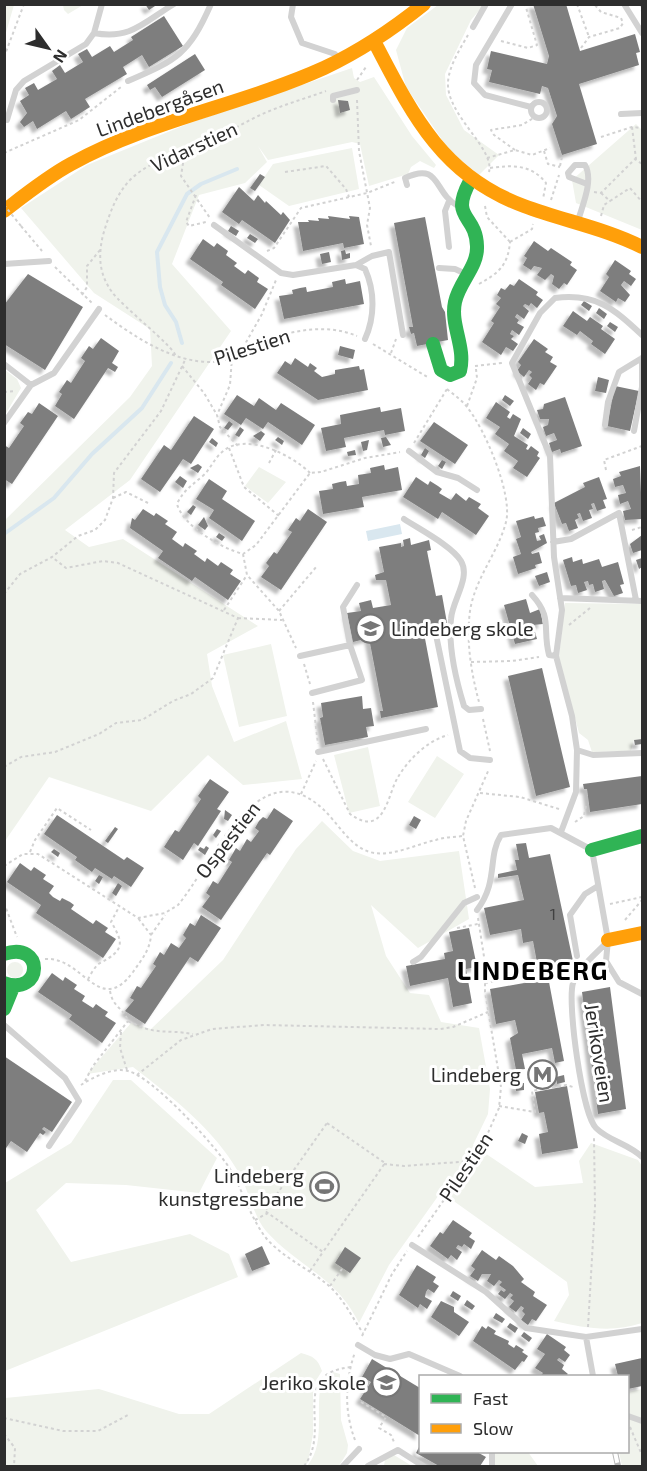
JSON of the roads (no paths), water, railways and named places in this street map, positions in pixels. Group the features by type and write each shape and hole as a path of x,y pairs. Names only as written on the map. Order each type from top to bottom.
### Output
{"street":[{"name":"Lindebergåsen","path":"4,212 41,183 102,149 274,88 338,61 374,41 415,8"},
{"path":"374,41 429,140 447,161 470,181 513,202 606,230 642,247"},
{"path":"433,344 441,370 450,375 460,371 463,362 462,349 454,308 457,294 476,254 477,242 455,204 470,181"},
{"path":"587,848 642,836"},
{"path":"608,940 642,933"},
{"path":"4,1009 9,985 26,984 34,973 31,957 11,952"}],"lane":[{"path":"7,120 13,97 24,81 86,44 94,33 102,4"},
{"path":"94,33 112,36 127,33 174,4"},
{"path":"128,81 179,56 199,32 211,4"},
{"path":"292,4 291,17 302,43 335,54 338,61"},
{"path":"473,27 486,4"},
{"path":"512,4 489,39 473,74 478,90 484,95 531,106 540,102 547,109 545,115 535,117 531,113 531,106"},
{"path":"624,4 642,33"},
{"path":"333,100 333,96 357,90"},
{"path":"621,114 642,113"},
{"path":"406,182 423,171 430,173 455,204 445,211 449,247"},
{"path":"578,221 586,188"},
{"path":"214,225 281,273 293,275 356,265 373,256 389,252 400,336"},
{"path":"4,264 50,261"},
{"path":"356,265 365,269 372,297 370,327 365,339"},
{"path":"439,268 455,269 467,275"},
{"path":"552,656 562,610 553,542 550,456 512,363 540,314 555,298 581,296 592,298 612,308 642,335"},
{"path":"4,423 31,385 54,373 99,309"},
{"path":"605,425 608,402 619,372 642,358"},
{"path":"634,431 642,387 642,358"},
{"path":"4,364 31,385"},
{"path":"409,451 437,472 458,478 477,490"},
{"path":"553,542 571,539 619,513 639,600 597,601 560,598"},
{"path":"404,519 454,553 462,562 464,573 450,618 450,643 464,706 469,710 481,709"},
{"path":"312,693 362,680 350,645 344,607 357,585"},
{"path":"532,595 546,614 545,636 572,716 577,750 576,792 561,831"},
{"path":"436,635 462,754 470,758 490,760"},
{"path":"300,656 350,645"},
{"path":"318,752 426,729"},
{"path":"577,750 593,755 642,753"},
{"path":"477,910 492,884 497,841 501,835 551,828 561,831 587,848"},
{"name":"Jerikoveien","path":"587,848 598,886 608,940 606,960 615,978 626,987 642,994"},
{"path":"577,956 570,915 585,894 598,886"},
{"path":"413,962 421,957 464,903 477,897"},
{"name":"Jerikoveien","path":"608,940 573,981 570,995 582,1085 585,1103 594,1126 642,1157"},
{"path":"4,1025 65,1078 74,1090 78,1106 49,1146"},
{"path":"412,1245 486,1292 526,1328 586,1336 642,1329"},
{"path":"586,1336 593,1375"},
{"path":"358,1345 375,1355 390,1359 409,1354 456,1375"},
{"path":"343,1467 359,1449"},
{"path":"368,1466 398,1450 423,1467"}],"waterway":[{"path":"182,343 176,322 165,305 160,287 157,252 187,194 201,184 237,169"},
{"path":"4,534 54,498 92,454 142,408 171,363"}],"railway":[{"path":"615,1453 618,1466"}],"place":[{"name":"Lindeberg skole","path":"370,629"},
{"name":"Lindeberg","path":"542,1075"},
{"name":"Lindeberg kunstgressbane","path":"325,1187"},
{"name":"Jeriko skole","path":"387,1383"}],"district":[{"name":"LINDEBERG","path":"533,971"}]}
